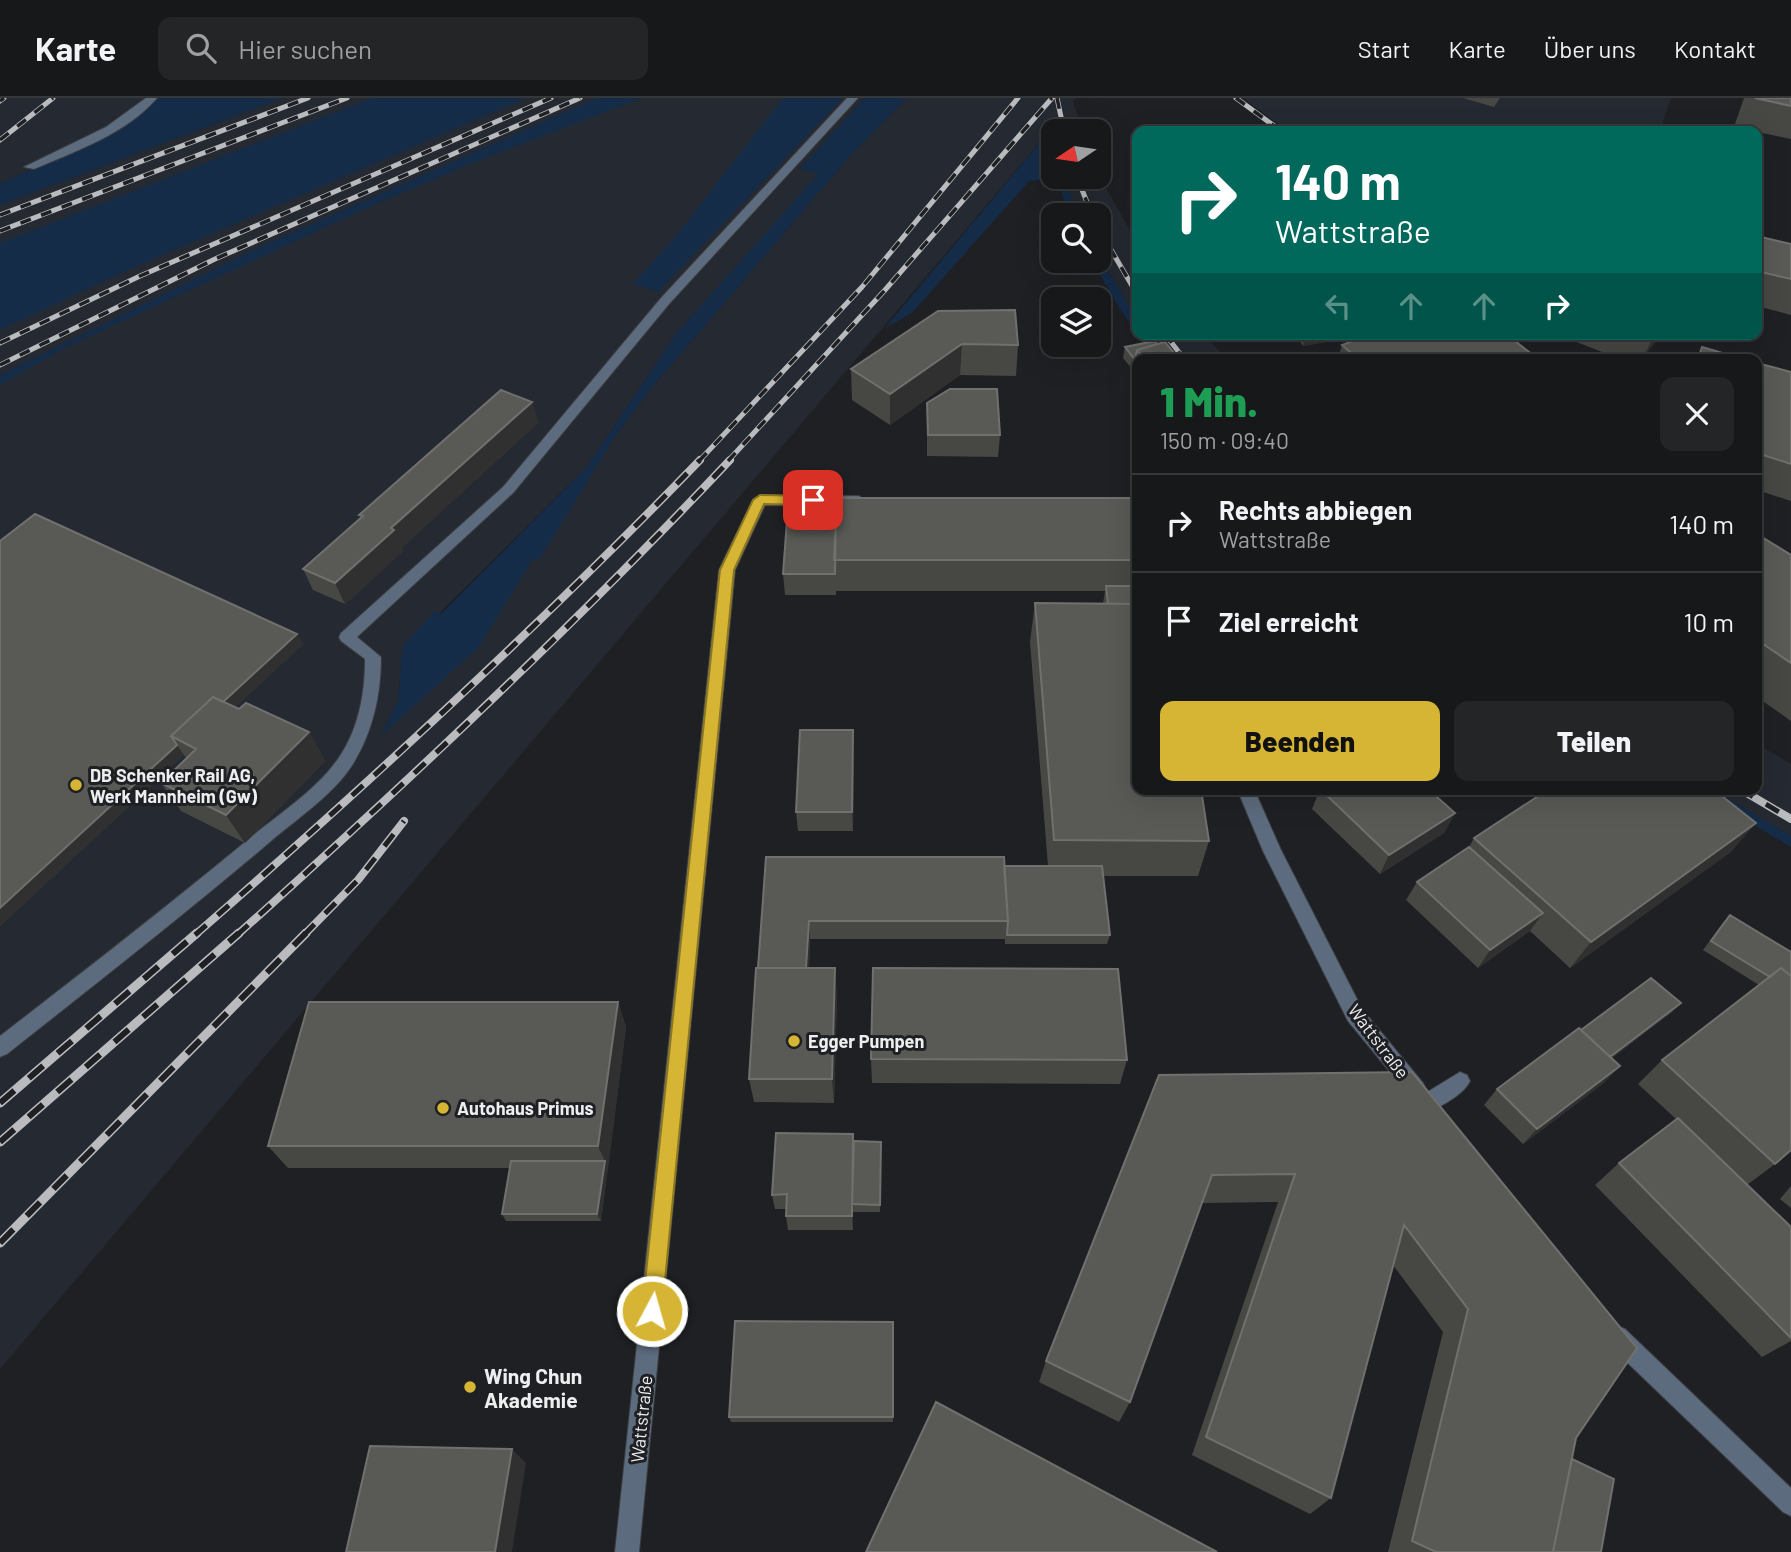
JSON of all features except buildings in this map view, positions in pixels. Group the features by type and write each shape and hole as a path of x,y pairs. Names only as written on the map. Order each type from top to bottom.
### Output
{"street":[{"path":"30,167 111,129 144,108 152,98"},
{"path":"0,1048 211,881 312,795 346,761 366,720 374,688 373,657 347,637 508,490 665,301 853,98"},
{"name":"Wattstraße","path":"627,1552 727,570 760,500 883,501"},
{"name":"Wattstraße","path":"1248,795 1272,851 1355,1014 1432,1109 1460,1081"},
{"path":"1601,1317 1627,1350 1791,1504"}],"shaded area":[{"path":"0,98 157,98 149,107 114,130 0,184"},
{"path":"157,98 283,98 0,205 0,184 114,130 149,107"},
{"path":"283,98 865,98 799,169 819,174 675,335 586,468 402,650 398,701 382,734 533,559 616,435 655,384 850,156 907,98 1076,98 1073,102 1079,119 1041,119 1041,141 0,1369 0,205"},
{"path":"372,98 527,98 130,269 0,330 0,243"},
{"path":"597,98 642,98 468,165 365,209 65,348 0,385 0,375 255,249"},
{"path":"783,98 843,98 658,292 633,284 676,236"},
{"path":"865,98 907,98 850,156 655,384 616,435 539,560 533,559 479,647 381,736 398,701 402,650 406,642 435,611 442,613 586,468 675,335 818,174 799,169"},
{"path":"1243,98 1671,98 1662,126 1281,126"},
{"path":"1041,141 1041,180 1029,181 912,313 885,328"},
{"path":"1061,189 1068,189 1074,203 1065,203"},
{"path":"1068,189 1107,189 1132,234 1132,311 1109,273 1111,273 1111,203 1074,203"},
{"path":"1099,273 1109,273 1132,311 1132,325 1111,293 1111,287 1107,287"},
{"path":"1153,340 1209,340 1222,354 1163,354"},
{"path":"1762,747 1791,764 1791,836 1721,795 1762,795"},
{"path":"1711,795 1721,795 1791,836 1791,847 1711,799"}],"railway":[{"path":"0,101 4,98"},
{"path":"0,140 53,98"},
{"path":"0,215 308,98"},
{"path":"0,231 347,98"},
{"path":"0,343 140,276 551,98"},
{"path":"0,365 215,259 580,98"},
{"path":"699,461 862,287 1018,98"},
{"path":"728,461 885,290 1052,98"},
{"path":"1057,98 1061,119"},
{"path":"1236,98 1274,126"},
{"path":"1082,189 1087,203"},
{"path":"1111,250 1132,286"},
{"path":"1170,340 1180,354"},
{"path":"195,935 453,703 578,583 700,460"},
{"path":"237,935 489,703 611,583 730,460"},
{"path":"1750,795 1791,819"},
{"path":"304,935 358,880 404,821"},
{"path":"0,1103 197,933"},
{"path":"0,1142 239,933"},
{"path":"0,1243 306,933"}],"place":[{"name":"DB Schenker Rail AG, Werk Mannheim (Gw)","path":"76,785"},
{"name":"Egger Pumpen","path":"794,1041"},
{"name":"Autohaus Primus","path":"443,1108"},
{"name":"Wing Chun Akademie","path":"470,1387"}],"route":[{"path":"652,1311 727,570 760,500 813,500"}]}
